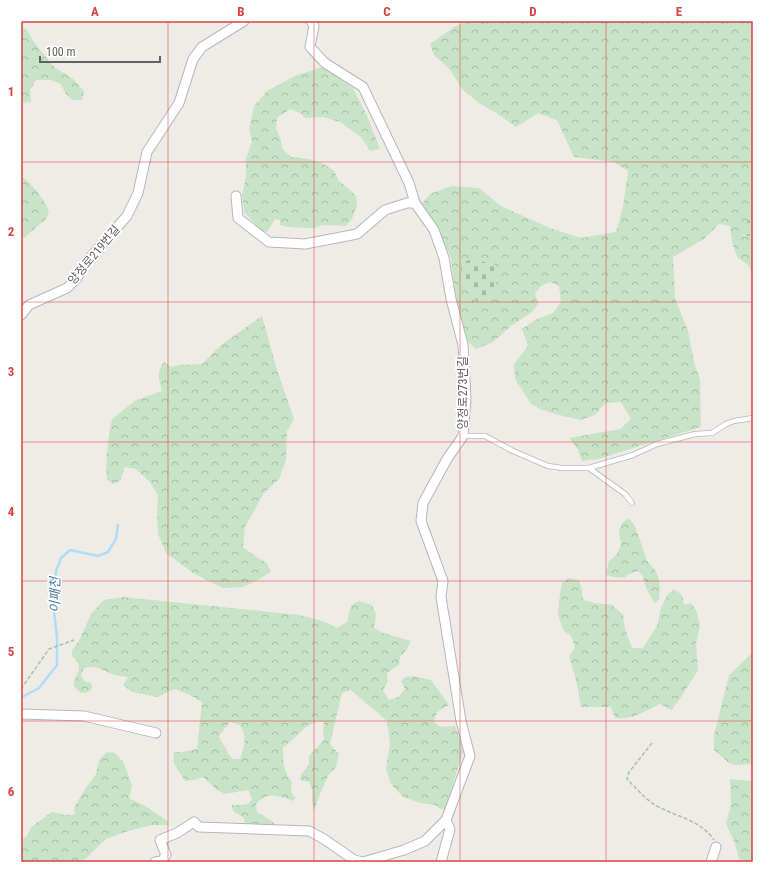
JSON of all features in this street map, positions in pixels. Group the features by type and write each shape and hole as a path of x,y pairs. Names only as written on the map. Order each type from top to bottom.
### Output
{"street":[{"name":"양정로219번길","path":"21,315 29,305 67,288 77,278 86,262 127,216 138,193 147,152 179,103 193,59 202,47 244,21"},
{"name":"양정로273번길","path":"311,21 314,26 310,48 325,63 363,87 409,183 415,204 434,230 444,258 451,298 463,345 466,398 463,436 447,459 423,503 420,521 442,581 442,605 460,720 470,756 446,820 450,830 441,862"},
{"path":"236,196 238,218 269,242 305,244 357,234 385,210 407,203 415,204"},
{"path":"21,714 84,716 156,733"},
{"path":"155,862 162,861 166,855 160,840 177,833 194,822 199,827 309,831 324,839 354,860 363,862 404,850 425,840 446,820"},
{"path":"711,862 716,847"}],"lane":[{"path":"463,436 485,436 513,451 548,466 562,468 589,468 633,455 657,444 695,434 712,433 734,421 753,418"},
{"path":"589,468 624,494 632,503"}],"path":[{"path":"21,690 49,649 74,640"},
{"path":"652,743 629,772 627,779 638,791 654,804 704,829 714,838 716,847"}],"green space":[{"path":"468,21 753,21 753,217 747,222 743,236 753,237 753,275 748,265 737,257 732,242 730,226 719,224 704,239 673,257 675,298 688,331 694,362 700,379 701,427 598,459 582,461 577,448 569,438 620,429 631,419 621,402 605,403 595,415 581,420 542,410 531,404 515,379 514,364 528,346 522,329 535,320 553,313 561,302 559,286 550,282 541,286 535,294 538,304 532,312 511,326 493,342 476,349 468,342 456,302 451,258 436,225 421,205 430,194 451,186 479,188 501,206 550,228 581,238 616,232 623,207 628,171 614,162 574,157 557,120 538,113 516,127 479,103 463,90 450,70 434,55 430,44 454,27","holes":["461,263 488,302 477,301 473,289 461,275"]},
{"path":"21,26 27,30 34,42 53,66 73,79 84,91 82,100 72,100 65,93 61,84 50,80 36,80 30,90 31,102 21,103"},
{"path":"323,67 353,88 368,118 380,149 370,151 362,138 340,122 323,117 305,118 300,113 290,109 277,118 276,128 281,140 282,149 292,157 309,159 324,164 334,171 339,181 356,196 357,205 352,219 345,226 323,225 314,228 288,227 280,225 280,220 275,219 267,232 262,231 244,212 242,195 246,177 246,159 252,141 249,129 254,106 267,91 297,75"},
{"path":"21,176 30,183 44,201 49,211 46,219 25,237 21,238 21,202 23,199 21,195"},
{"path":"753,217 753,237 743,235 747,222"},
{"path":"472,259 493,264 501,269 488,302 477,301 473,289 461,275 461,263"},
{"path":"262,316 277,370 294,419 287,431 286,460 279,479 264,493 245,527 243,547 267,563 271,572 243,587 223,588 193,573 166,553 158,534 158,496 150,482 136,469 125,467 121,480 114,484 107,480 106,464 108,442 112,419 136,400 162,391 159,373 164,362 171,367 202,364 220,346"},
{"path":"629,518 635,526 647,561 658,576 660,587 659,599 655,603 647,590 643,576 638,571 631,573 624,578 606,575 609,561 617,554 621,544 619,532 621,524"},
{"path":"569,578 579,580 583,600 612,605 623,615 625,629 632,648 643,648 657,626 661,608 668,594 674,589 682,595 684,605 691,603 697,612 700,626 696,644 698,670 672,710 660,704 628,718 615,718 611,707 581,707 576,680 569,656 575,647 571,636 563,630 558,614 562,583"},
{"path":"123,597 300,615 325,622 337,628 347,622 351,605 359,601 372,605 376,614 374,628 383,633 411,641 407,649 400,657 399,665 387,673 388,681 383,690 389,700 398,697 405,689 401,681 405,677 414,676 431,680 449,705 439,711 434,722 440,727 455,726 464,749 445,810 436,805 421,803 403,797 391,784 386,769 390,743 387,721 351,690 342,693 330,744 339,754 336,767 328,776 314,811 312,789 309,782 301,780 300,776 309,764 309,756 324,740 324,722 317,722 307,726 283,748 284,766 292,782 291,792 296,798 292,801 282,797 268,796 256,805 257,812 277,826 246,824 243,817 234,812 231,805 248,804 252,799 248,790 225,794 217,790 203,777 185,781 173,762 174,752 197,749 202,702 190,695 174,689 158,697 132,692 123,685 128,677 114,675 99,668 93,667 84,668 81,675 84,681 91,683 92,688 88,692 81,693 74,687 74,681 79,670 78,662 72,656 72,650 79,641 91,614 104,600","holes":["230,722 240,725 245,738 244,746 240,759 233,759 228,754 219,736"]},
{"path":"753,652 753,762 752,764 736,765 729,763 714,750 714,735 729,675"},
{"path":"107,752 115,753 124,763 132,786 129,798 145,806 168,821 168,825 153,825 128,831 106,839 82,862 21,862 21,840 27,836 31,827 52,812 66,815 75,814 74,808 96,774 99,760"},
{"path":"730,779 753,781 753,862 740,862 734,841 726,824 731,804"}],"waterway":[{"name":"이패천","path":"21,698 39,688 57,665 57,637 53,602 56,571 61,558 70,550 98,556 108,552 116,539 118,525"}]}
